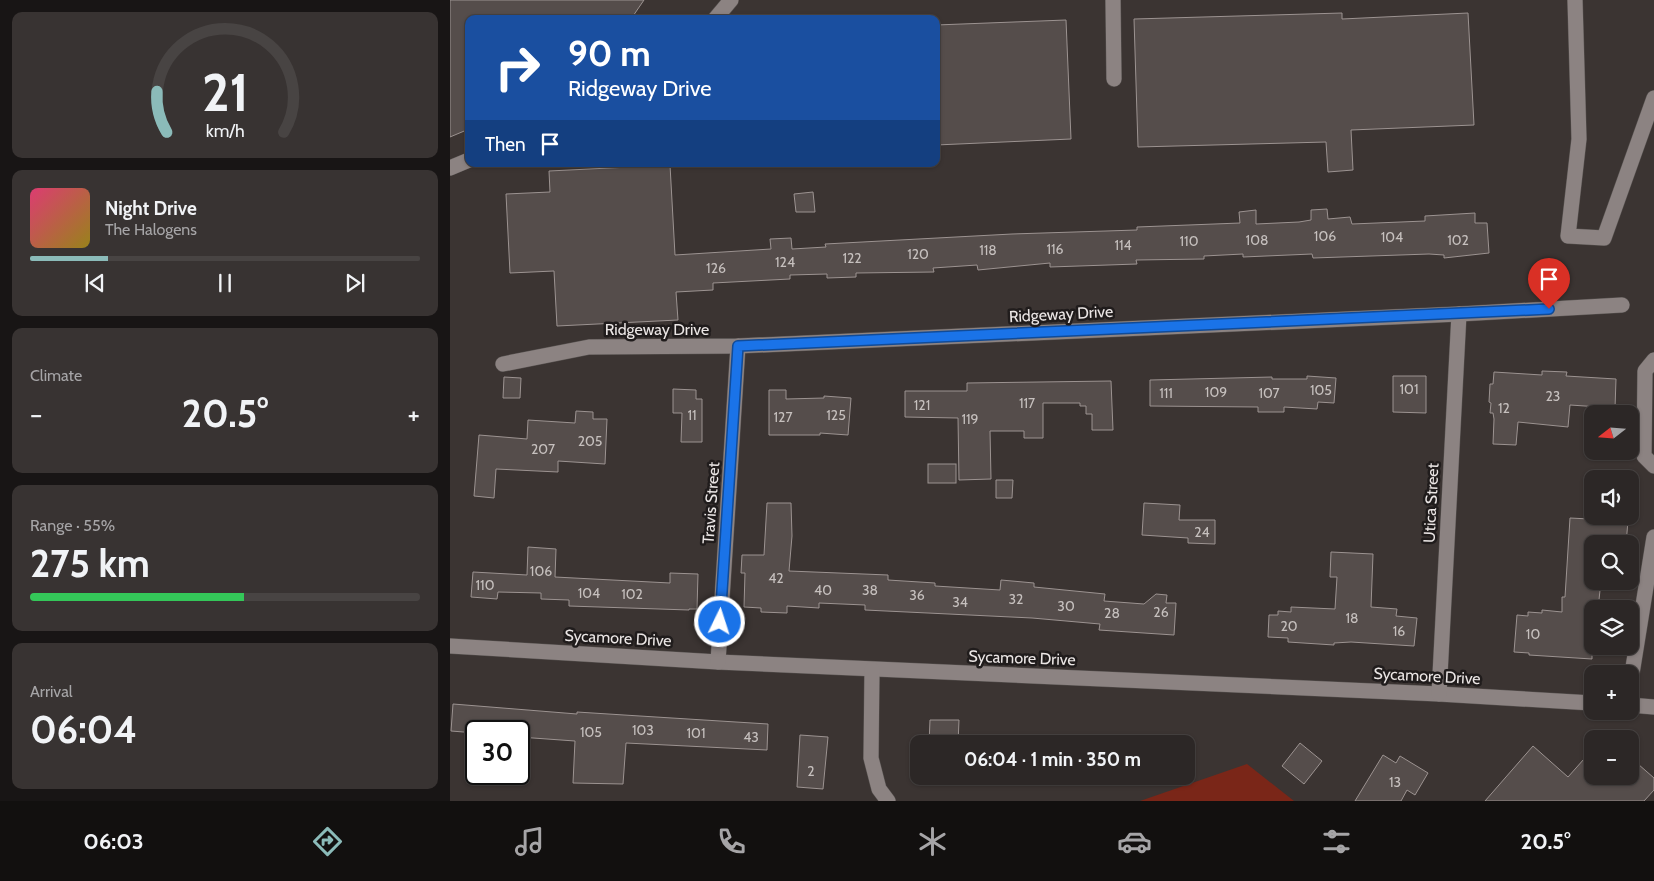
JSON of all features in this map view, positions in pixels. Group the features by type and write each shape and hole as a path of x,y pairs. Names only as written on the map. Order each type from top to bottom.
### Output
{"street":[{"path":"719,15 731,0"},
{"path":"1113,0 1114,79"},
{"path":"1575,0 1579,139 1568,236 1604,238 1654,98"},
{"path":"450,168 465,162"},
{"name":"Ridgeway Drive","path":"503,364 589,347 738,346 1622,305"},
{"name":"Utica Street","path":"1439,694 1459,314"},
{"name":"Travis Street","path":"718,662 738,346"},
{"path":"1654,360 1645,371 1644,406 1644,456 1654,466"},
{"path":"1633,665 1654,537"},
{"name":"Sycamore Drive","path":"450,646 872,670 1439,694 1584,703"},
{"path":"872,670 871,758 879,789 888,801"},
{"path":"1639,706 1654,707"}],"shaded area":[{"path":"1247,764 1294,801 1140,801 1186,785 1195,785 1195,782"}],"building":[{"path":"450,0 644,0 634,15 465,15 465,131 450,137"},
{"path":"1342,13 1342,19 1468,13 1474,125 1351,130 1353,170 1328,172 1326,142 1138,147 1134,19"},
{"path":"1066,20 1071,139 940,145 940,25"},
{"path":"670,167 675,255 771,249 770,239 791,238 792,249 826,247 825,244 1012,234 1137,230 1137,227 1240,223 1239,212 1256,210 1256,224 1299,222 1311,220 1311,210 1327,209 1328,219 1350,217 1352,224 1425,221 1425,216 1475,213 1475,223 1487,223 1489,253 1444,258 1444,255 1429,254 1313,258 1312,254 1243,257 1243,254 1204,256 1204,259 1136,260 1137,264 1050,267 1050,263 978,270 977,265 933,268 934,272 856,273 856,277 827,278 827,274 790,275 790,279 713,283 713,290 676,292 678,320 557,326 554,271 510,273 506,194 550,192 549,171"},
{"path":"813,192 815,212 796,212 794,194"},
{"path":"1542,371 1567,372 1566,376 1616,379 1615,405 1570,405 1568,427 1518,422 1516,445 1493,444 1494,419 1493,413 1490,413 1491,403 1489,402 1490,384 1493,384 1494,372 1542,375"},
{"path":"1307,376 1336,378 1334,403 1318,402 1317,409 1284,407 1284,412 1258,412 1258,407 1150,406 1150,380 1272,377 1272,379 1307,379"},
{"path":"1393,376 1426,376 1426,413 1393,412"},
{"path":"504,377 521,378 520,398 503,398"},
{"path":"1111,381 1113,430 1092,430 1092,414 1086,414 1086,406 1080,406 1080,403 1043,403 1043,438 1024,438 1024,431 990,431 991,479 959,480 958,418 905,417 905,391 967,391 967,383"},
{"path":"673,389 696,390 696,399 702,399 702,442 681,442 682,413 673,413"},
{"path":"769,390 786,390 786,399 824,398 824,396 851,398 848,435 820,433 820,435 769,435"},
{"path":"576,411 593,412 593,419 607,419 605,464 558,461 558,472 496,469 494,498 474,496 479,435 527,439 528,420 575,423"},
{"path":"928,464 956,464 956,483 928,483"},
{"path":"996,480 1013,480 1012,498 996,498"},
{"path":"767,503 791,503 792,536 789,571 888,575 888,580 935,583 935,586 1000,590 1001,580 1034,583 1034,587 1105,594 1104,601 1144,604 1156,594 1167,595 1166,603 1176,603 1174,635 1099,630 1100,624 1032,618 865,610 865,605 819,603 819,608 787,606 787,613 761,612 761,608 744,607 745,573 741,573 742,555 764,555"},
{"path":"1144,503 1180,505 1179,520 1215,520 1215,544 1188,543 1188,538 1142,535"},
{"path":"1570,518 1584,519 1584,525 1628,525 1627,535 1584,535 1584,590 1600,590 1599,600 1584,600 1584,655 1592,655 1592,659 1529,655 1529,653 1514,652 1517,615 1528,616 1528,612 1542,613 1542,610 1562,612 1562,597 1565,597"},
{"path":"528,547 556,549 555,577 670,583 670,573 698,574 697,609 569,606 569,600 541,599 541,593 498,592 497,599 471,597 473,572 527,575"},
{"path":"1331,552 1373,554 1371,607 1397,609 1396,616 1417,618 1414,646 1351,642 1334,643 1334,645 1288,642 1288,638 1268,637 1269,615 1278,615 1278,611 1291,612 1291,607 1335,609 1337,577 1330,577"},
{"path":"453,704 577,714 577,712 768,724 767,750 626,743 623,784 573,783 575,741 530,738 530,720 465,720 465,732 451,731"},
{"path":"930,720 959,720 958,735 929,735"},
{"path":"800,735 828,737 823,789 797,787"},
{"path":"1300,743 1322,761 1304,784 1282,766"},
{"path":"1533,746 1568,777 1584,759 1584,785 1639,785 1639,765 1654,778 1654,790 1644,801 1485,801"},
{"path":"1383,755 1396,763 1400,756 1428,773 1415,795 1407,790 1401,801 1355,801"}],"route":[{"path":"720,622 738,346 1549,309"}]}
